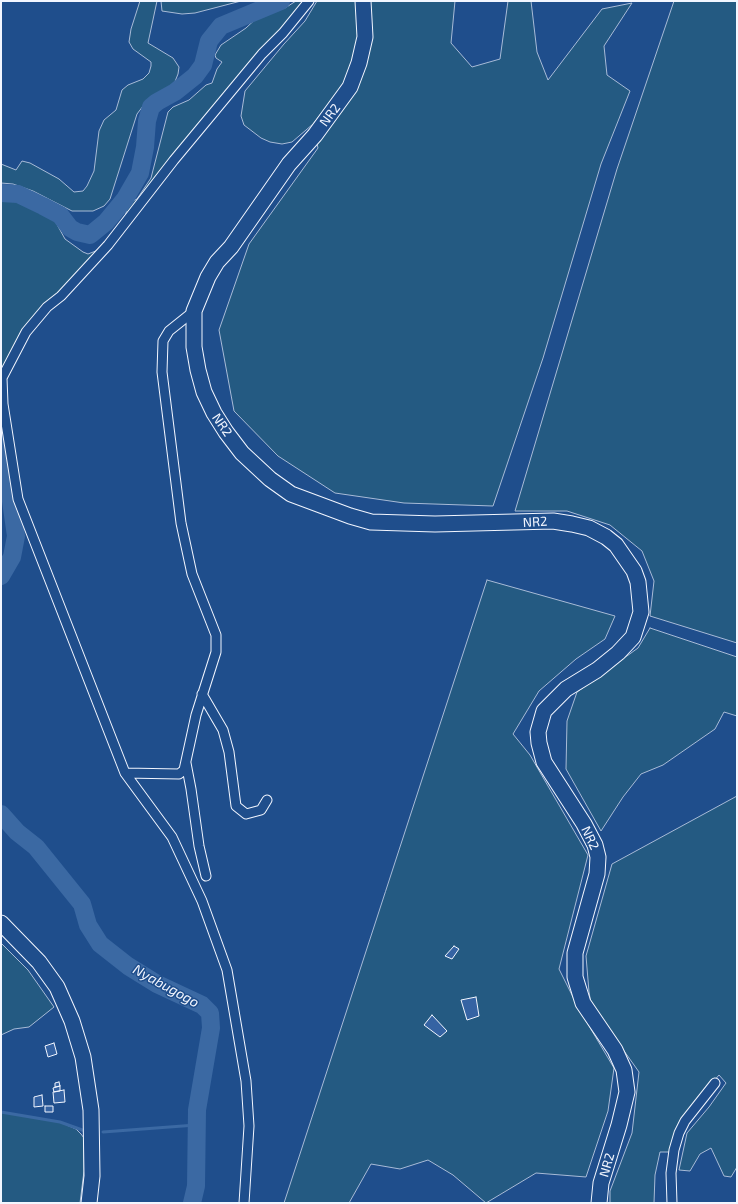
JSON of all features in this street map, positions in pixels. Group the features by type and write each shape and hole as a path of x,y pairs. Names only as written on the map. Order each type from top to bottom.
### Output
{"highway":[{"name":"NR2","path":"363,1 365,37 359,63 350,87 315,135 289,164 258,209 217,262 208,277 194,312 194,347 198,370 204,392 214,413 242,453 270,479 291,494 371,522 434,524 553,521 572,524 589,528 606,537 616,545 634,571 638,582 641,612 633,637 618,652 596,670 566,689 544,711 538,732 544,762 584,824 595,845 598,858 597,874 575,953 575,976 583,1003 615,1050 624,1070 627,1092 621,1118 601,1183 599,1203"},
{"path":"1,923 39,962 57,987 74,1028 83,1057 91,1110 92,1176 89,1203"}],"street":[{"path":"244,1203 249,1126 247,1088 227,970 202,901 172,837 125,773 18,499 3,404 2,378 26,332 47,307 61,296 108,246 174,160 204,126 262,54 283,33 309,1"},
{"path":"125,773 179,774 184,770 188,746 202,694 216,652 216,635 192,574 181,523 162,372 163,341 169,331 194,312"},
{"path":"202,694 223,730 229,752 236,806 246,814 261,810 266,800"},
{"path":"186,764 192,789 199,846 206,876"},
{"path":"672,1203 671,1173 674,1150 680,1133 685,1121 715,1083"}],"shaded area":[{"path":"140,1 157,1 148,43 173,58 179,67 178,74 172,89 152,99 143,106 137,114 110,199 104,206 93,211 72,211 33,191 13,184 1,183 1,164 16,170 22,161 30,163 59,179 74,192 83,191 87,186 94,171 99,131 104,120 116,110 122,90 128,85 143,79 149,73 151,62 133,49 129,42 131,29"},
{"path":"161,1 241,1 195,13 182,14 162,11"},
{"path":"296,1 306,1 125,222 127,204 137,199 151,178 168,112 173,107 189,100 206,85 212,83 217,69 222,62 216,58 215,55 221,45 246,28 261,14 285,8"},
{"path":"317,1 455,1 451,43 472,67 500,59 508,1 531,1 537,52 548,80 602,9 632,3 604,46 607,75 630,91 601,164 543,358 493,506 404,503 335,493 278,456 234,411 219,330 249,244 318,148 315,135 347,80 313,124 292,142 282,144 270,142 261,138 244,125 241,116 245,91 305,21"},
{"path":"674,1 737,1 737,643 650,616 654,581 642,551 610,525 567,511 515,511 617,169"},
{"path":"5,199 14,199 48,214 54,219 65,239 83,252 88,254 101,249 59,293 6,366 1,367 1,203"},
{"path":"487,580 615,616 605,639 576,659 539,691 513,734 530,755 588,855 559,969 579,1009 614,1068 608,1111 586,1177 536,1173 486,1203 453,1175 428,1160 400,1169 371,1164 349,1203 284,1203"},
{"path":"650,628 737,657 737,716 724,712 715,729 663,765 641,774 623,797 601,831 566,769 567,721 577,692 638,648"},
{"path":"737,796 737,1167 731,1177 724,1176 711,1148 700,1154 690,1171 679,1170 687,1133 709,1107 726,1083 719,1075 699,1099 670,1152 660,1152 655,1175 654,1203 610,1203 610,1191 632,1133 639,1072 617,1041 594,1021 589,992 586,956 612,864"},
{"path":"1,943 28,970 54,1007 29,1027 14,1029 1,1035"},
{"path":"1,1112 60,1122 76,1129 81,1134 84,1138 84,1171 80,1203 1,1203"}],"building":[{"path":"454,946 459,949 452,959 445,956"},
{"path":"476,997 479,1016 467,1020 461,1000"},
{"path":"432,1015 447,1031 440,1037 424,1025"},
{"path":"54,1043 57,1054 48,1057 45,1046"},
{"path":"59,1082 60,1086 55,1087 55,1083"},
{"path":"60,1086 60,1091 54,1092 53,1088"},
{"path":"64,1090 65,1102 54,1103 53,1092"},
{"path":"42,1095 43,1106 34,1107 34,1097"},
{"path":"45,1106 53,1106 53,1112 45,1112"}],"waterway":[{"name":"Nyabugogo","path":"1,193 18,194 60,215 70,228 77,232 90,235 106,222 125,199 140,173 145,147 147,121 151,107 175,92 195,76 203,65 209,41 221,26 281,1"},
{"name":"Nyabugogo","path":"1,431 16,536 12,557 1,576"},
{"name":"Nyabugogo","path":"1,814 17,832 36,847 82,904 88,925 100,944 128,966 157,984 202,1005 210,1013 211,1028 197,1110 196,1186 192,1203"},
{"path":"1,1112 60,1122 85,1131"},
{"path":"103,1132 196,1125"}]}
